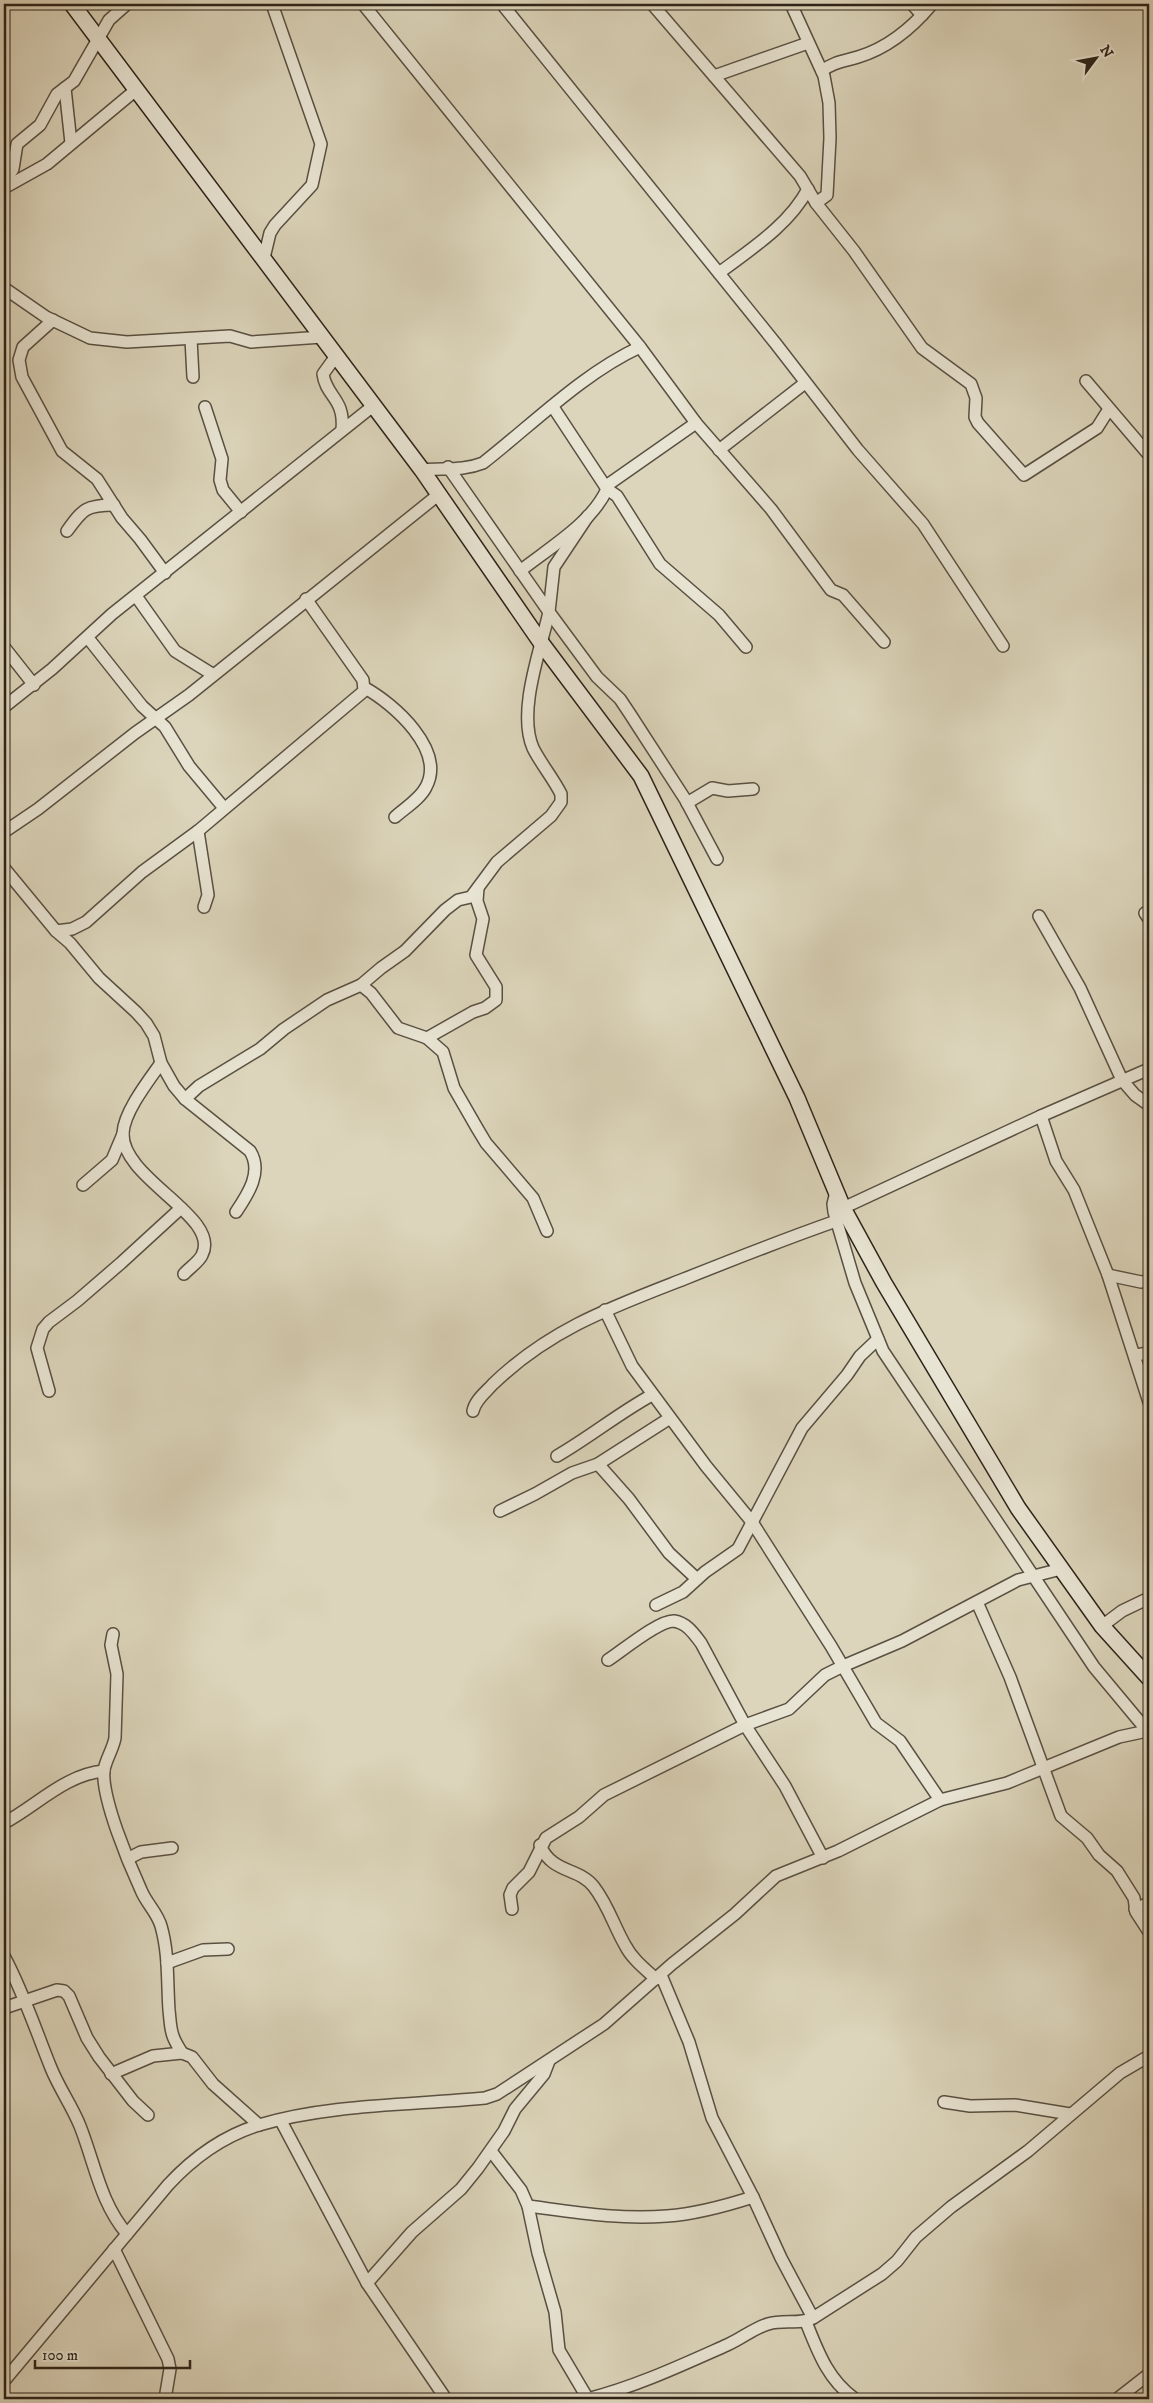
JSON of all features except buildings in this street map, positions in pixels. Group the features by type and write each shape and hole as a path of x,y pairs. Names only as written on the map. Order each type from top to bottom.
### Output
{"main road":[{"path":"72,4 422,470 542,644 641,776 797,1098 836,1192 839,1214 884,1283 1018,1508 1102,1626 1149,1678"}],"street":[{"path":"4,183 13,168 17,144 40,126 48,114 54,99 74,81 110,20 128,4"},
{"path":"264,258 270,233 275,225 312,185 321,144 272,4"},
{"path":"363,4 640,347 696,423 772,509 831,590 842,596 884,642"},
{"path":"502,4 584,109 719,273 858,450 923,524 1003,646"},
{"path":"652,4 800,176 816,203 854,251 922,348 971,384 976,398 975,416 978,423 1024,475 1097,428 1109,409"},
{"path":"791,4 822,71 829,103 830,138 827,195 816,203"},
{"path":"912,4 922,16"},
{"path":"822,71 835,63 878,50 912,27 932,4"},
{"path":"714,76 808,43"},
{"path":"65,88 71,143"},
{"path":"4,188 47,164 137,89"},
{"path":"719,273 780,225 800,203 808,188"},
{"path":"4,288 53,320 90,338 127,342 230,336 251,342 322,337"},
{"path":"53,320 22,347 19,360 22,377 62,450 97,479 164,573"},
{"path":"191,339 193,377"},
{"path":"422,470 448,467 465,469 483,463 575,387 623,355 640,347"},
{"path":"336,356 327,367 324,379 343,412 342,430"},
{"path":"1086,381 1149,455"},
{"path":"719,450 805,383"},
{"path":"4,707 34,685 88,638 112,614 373,406"},
{"path":"205,407 222,458 220,480 223,490 241,512"},
{"path":"553,407 606,487 617,496 660,564 719,616 746,647"},
{"path":"520,571 588,516 598,506 606,487 696,423"},
{"path":"448,467 549,612 597,677 620,699 687,803 717,859"},
{"path":"4,832 38,810 154,719 189,695 212,674 438,495"},
{"path":"68,531 85,509 99,505 114,505"},
{"path":"185,1099 199,1086 260,1049 328,1000 361,985 405,951 445,910 458,900 470,897 497,862 551,816 561,802 561,794 533,747 529,690 549,612 556,560 578,534 588,516"},
{"path":"136,596 175,651 212,674"},
{"path":"306,599 364,680 365,688"},
{"path":"88,638 154,719 165,727 189,766 224,808"},
{"path":"4,647 34,685"},
{"path":"56,931 72,929 86,922 142,872 198,831 365,688"},
{"path":"365,688 381,697 412,728 423,742 427,754 430,777 425,789 395,817"},
{"path":"687,803 712,788 728,791 753,789"},
{"path":"198,831 208,896 204,908"},
{"path":"4,868 56,931 70,943 99,978 136,1012 146,1024 154,1036 161,1063 174,1086 185,1099 206,1118 244,1146 254,1157 256,1171 236,1212"},
{"path":"427,1038 473,1012 485,1008 496,1000 496,987 476,955 483,919 477,901 478,888"},
{"path":"1039,916 1080,988 1122,1080 1135,1095 1149,1105"},
{"path":"361,985 371,993 398,1028 427,1038 443,1052 454,1088 477,1128 486,1143 533,1198 547,1231"},
{"path":"83,1185 112,1160 126,1123 143,1088 161,1063"},
{"path":"473,1410 480,1397 505,1372 527,1354 558,1334 605,1310 839,1214 1041,1116 1149,1069"},
{"path":"1041,1116 1056,1161 1074,1190 1108,1275 1149,1402"},
{"path":"123,1134 132,1161 199,1227 206,1242 202,1255 184,1274"},
{"path":"49,1391 37,1348 43,1329 49,1322 107,1276 181,1208"},
{"path":"4,2381 72,2303 127,2234 191,2162 210,2148 259,2125 280,2121 354,2109 485,2098 513,2085 604,2024 672,1964 735,1914 776,1876 823,1858 940,1800 1007,1783 1119,1737 1148,1732 1094,1667 883,1351 855,1283 839,1214"},
{"path":"1108,1275 1140,1282 1149,1281"},
{"path":"605,1310 632,1366 652,1395 752,1522 843,1666 876,1723 900,1741 940,1800"},
{"path":"656,1604 683,1592 697,1579 738,1549 802,1428 847,1375 860,1356 878,1339"},
{"path":"1135,1355 1149,1353"},
{"path":"557,1456 581,1442 628,1408 652,1395"},
{"path":"500,1510 535,1494 572,1473 598,1464 670,1418"},
{"path":"598,1464 629,1499 669,1552 697,1579"},
{"path":"512,1909 510,1895 513,1888 529,1872 540,1845 553,1832 579,1816 604,1795 745,1726 789,1709 825,1676 843,1666 902,1641 1018,1580 1061,1569"},
{"path":"1102,1626 1122,1611 1149,1598"},
{"path":"977,1602 1010,1677 1061,1816 1087,1838 1099,1855 1112,1864 1134,1898 1135,1909 1149,1932"},
{"path":"608,1660 654,1627 668,1622 682,1624 689,1628 701,1643 745,1726 785,1786 823,1858"},
{"path":"113,1634 111,1645 117,1674 115,1738 104,1771 113,1819 141,1892 158,1916 167,1963 170,2024 173,2036 182,2053"},
{"path":"4,1823 62,1786 95,1772 104,1771"},
{"path":"540,1845 544,1854 554,1864 587,1880 594,1887 613,1918 625,1946 636,1961 659,1977 689,2042 712,2118 753,2197 810,2320 816,2350 829,2372 844,2391 855,2399"},
{"path":"128,1858 141,1852 172,1848"},
{"path":"1135,1909 1149,1903"},
{"path":"167,1963 203,1950 228,1950"},
{"path":"4,1956 44,2045 51,2068 79,2125 95,2176 109,2209 127,2234"},
{"path":"4,2008 57,1990 64,1991 69,1996 87,2038 139,2109 148,2114"},
{"path":"112,2074 153,2056 182,2053 192,2057 213,2084 259,2125"},
{"path":"491,2151 521,2190 528,2206 538,2253 555,2312 559,2350 588,2399 616,2396 738,2340 768,2324 810,2320 882,2274 931,2224 1028,2151 1120,2074 1149,2056"},
{"path":"367,2283 412,2232 461,2189 491,2151 515,2109 544,2074 549,2061"},
{"path":"944,2102 970,2106 1015,2106 1070,2114"},
{"path":"280,2121 367,2283 446,2399"},
{"path":"528,2206 583,2214 666,2216 706,2210 753,2197"},
{"path":"114,2250 168,2359 170,2369 165,2399"},
{"path":"1117,2399 1149,2374"}]}
